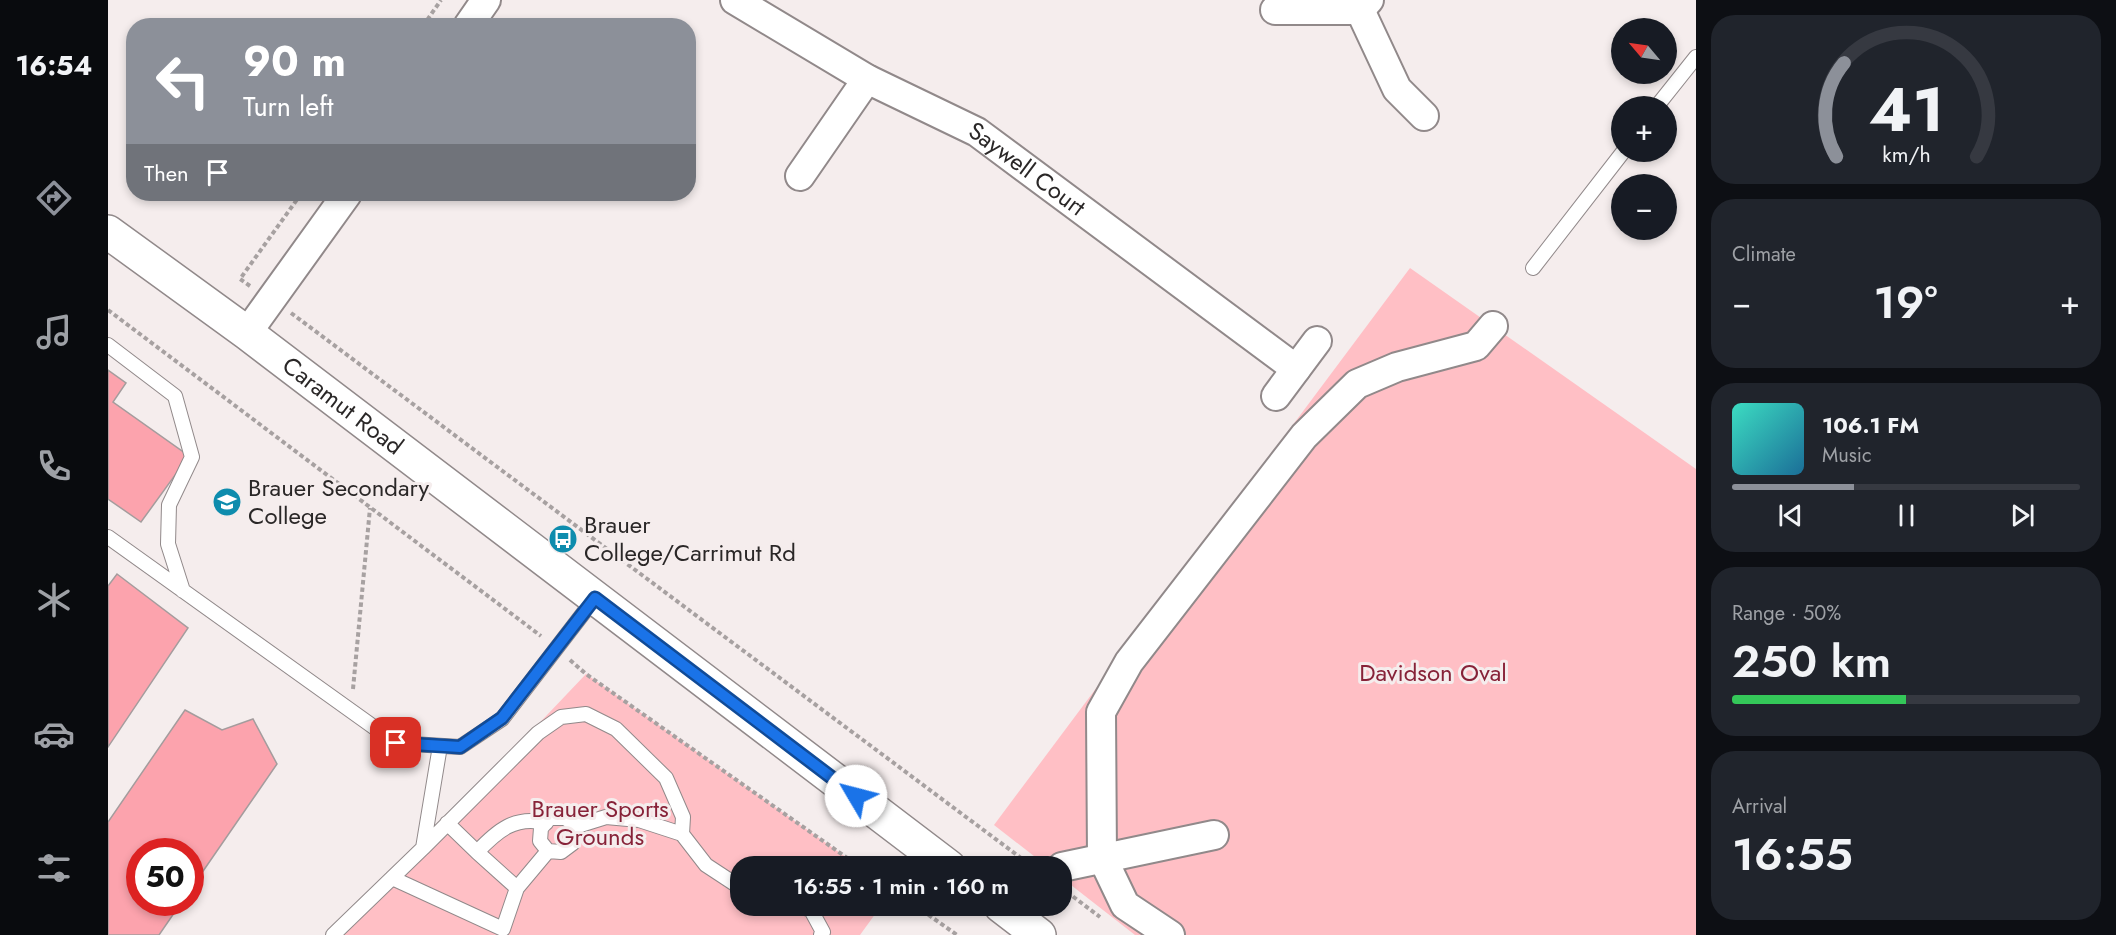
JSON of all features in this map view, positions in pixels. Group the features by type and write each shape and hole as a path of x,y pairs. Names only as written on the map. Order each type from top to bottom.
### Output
{"main road":[{"name":"Caramut Road","path":"108,232 247,333 935,856"}],"street":[{"path":"474,18 486,0"},
{"name":"Saywell Court","path":"735,0 867,79 977,132 1296,369"},
{"path":"1275,10 1365,5 1397,89 1424,116"},
{"path":"800,176 867,79"},
{"path":"247,333 342,201"},
{"path":"1170,935 1125,905 1102,857 1101,712 1129,662 1304,436 1357,384 1397,367 1476,345 1494,326"},
{"path":"1276,396 1317,341"},
{"path":"1072,864 1214,835"}],"lane":[{"path":"1665,96 1696,57"},
{"path":"1533,268 1615,162"},
{"path":"108,345 175,396 192,457 169,505 168,544 183,591"},
{"path":"108,537 396,743 460,747 502,718 595,598"},
{"path":"333,935 538,733 561,717 586,714 616,729 666,778 683,817 682,834"},
{"path":"423,848 440,746"},
{"path":"577,826 606,817 639,820 682,834 706,865 730,881"},
{"path":"550,818 565,818 577,826 573,843 561,852 548,851 540,841 541,828 550,818"},
{"path":"477,852 508,824 520,821 546,823"},
{"path":"447,823 517,888"},
{"path":"392,878 488,928 507,932 517,888 548,851"},
{"path":"814,916 823,932 822,935"}],"path":[{"path":"429,18 441,0"},
{"path":"296,201 240,279 270,301 303,320 1019,856"},
{"path":"108,310 557,647 586,674 844,856"},
{"path":"351,711 370,507"},
{"path":"1072,896 1106,922"},
{"path":"930,916 957,935"}],"green space":[{"name":"Davidson Oval","path":"1410,268 1696,469 1696,935 1135,935 1072,886 1072,856 1034,856 994,825"},
{"name":"Brauer Sports Grounds","path":"586,674 844,856 730,856 730,916 874,916 860,935 332,935 392,878"}],"building":[{"path":"108,370 126,383 113,402 189,456 141,522 108,499"},
{"path":"117,574 188,628 108,747 108,586"},
{"path":"185,710 222,730 253,719 277,764 204,870 204,838 126,838 126,916 172,916 159,935 108,935 108,822"}],"place":[{"name":"Brauer Secondary College","path":"227,502"},
{"name":"Brauer College/Carrimut Rd","path":"563,539"}],"route":[{"path":"396,743 460,747 502,718 595,598 856,796"}]}
